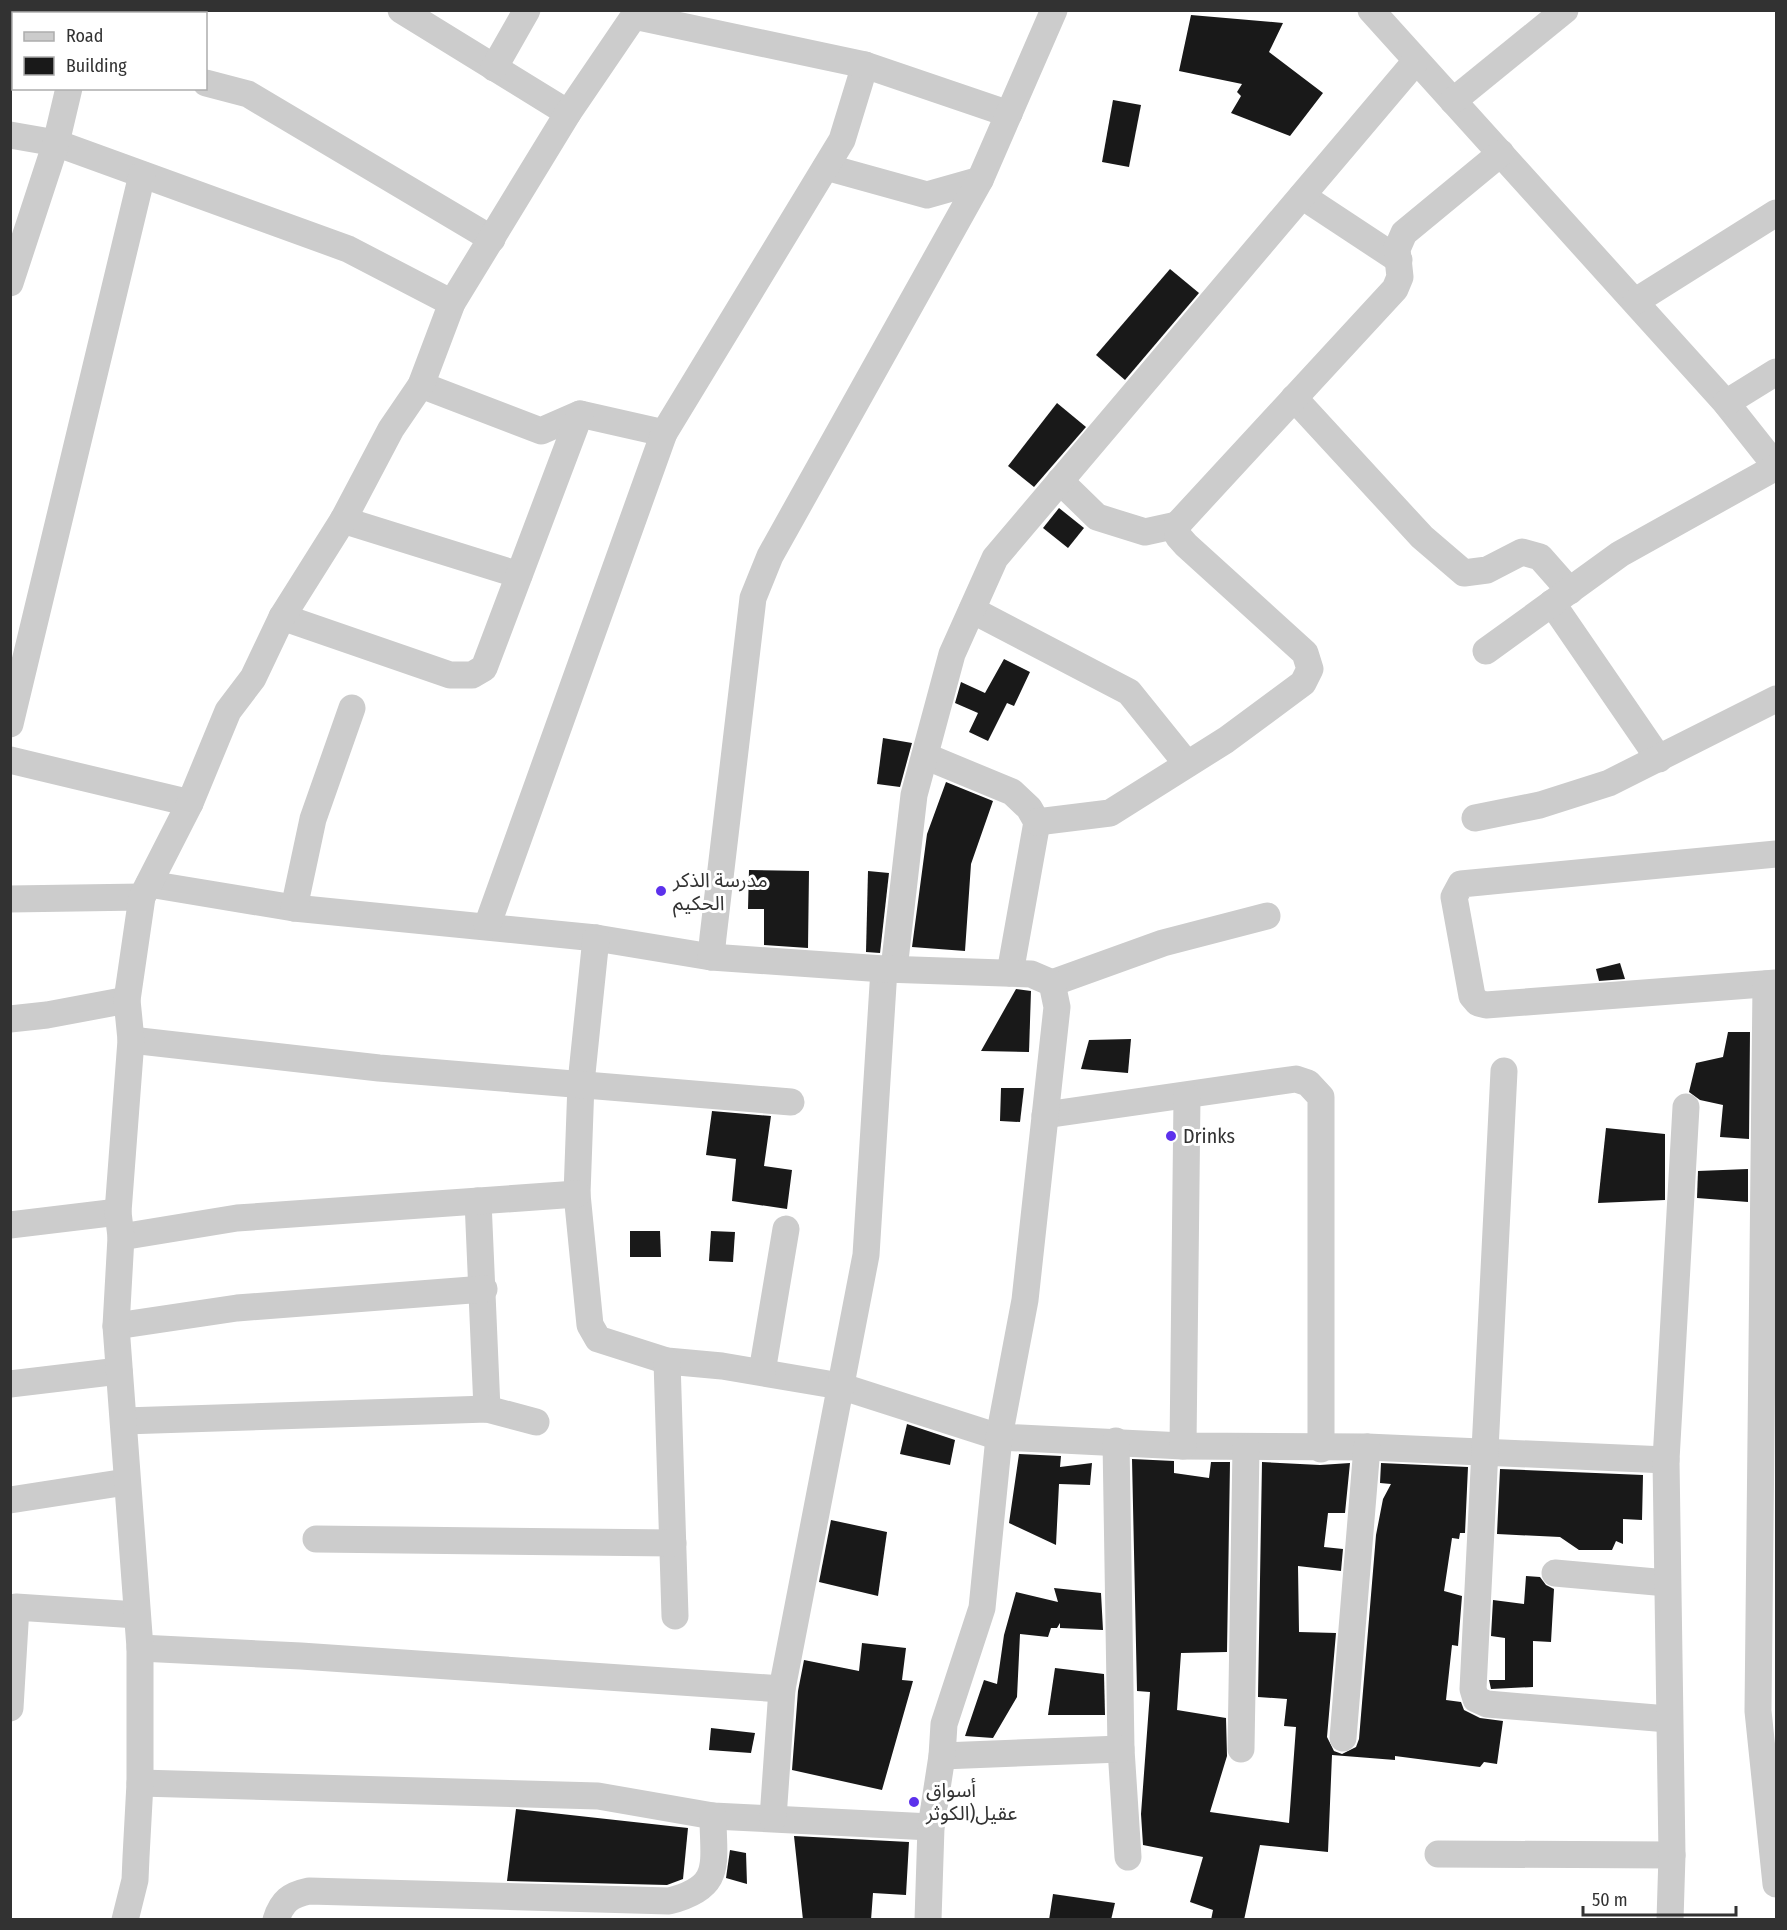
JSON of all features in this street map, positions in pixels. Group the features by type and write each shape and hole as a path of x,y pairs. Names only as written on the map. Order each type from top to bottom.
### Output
{"street":[{"path":"401,10 568,113"},
{"path":"494,68 527,10"},
{"path":"711,957 753,598 770,556 981,180 1054,10"},
{"path":"1371,10 1636,301 1726,403 1776,466 1620,554 1486,651"},
{"path":"1453,101 1564,10"},
{"path":"125,1920 135,1880 140,1783 140,1648 116,1326 119,1225 131,1040 127,1000 146,890 190,803 228,711 253,678 282,617 343,520 391,429 421,385 452,303 568,113 636,13 865,65 1009,114"},
{"path":"773,1818 782,1689 866,1256 889,969 914,795 952,654 995,558 1416,61"},
{"path":"488,926 663,433 842,140 865,65"},
{"path":"207,67 248,94 492,239"},
{"path":"207,83 248,94"},
{"path":"11,281 56,144 69,90"},
{"path":"10,135 56,144 348,249 452,303"},
{"path":"1060,482 1097,517 1145,532 1177,525 1395,289 1400,277 1397,249 1404,232 1501,153"},
{"path":"826,167 927,195 981,180"},
{"path":"10,724 142,175"},
{"path":"1302,196 1399,260"},
{"path":"1636,301 1776,213"},
{"path":"1726,403 1776,372"},
{"path":"421,385 541,431 580,414 663,433"},
{"path":"1294,398 1422,537 1464,573 1487,570 1522,552 1540,557 1561,597 1659,759"},
{"path":"282,617 450,675 472,675 484,668 580,414"},
{"path":"343,520 519,574"},
{"path":"1037,822 1110,813 1226,740 1303,683 1310,669 1305,652 1186,544 1178,536 1177,525"},
{"path":"972,610 1129,692 1187,764"},
{"path":"1475,818 1540,805 1599,786 1659,759 1776,699"},
{"path":"294,908 313,819 352,708"},
{"path":"925,756 1012,792 1029,808 1037,822 1010,973"},
{"path":"10,760 190,803"},
{"path":"1776,854 1461,884 1454,897 1472,996 1478,1003 1486,1005 1771,984 1769,1319 1758,1711 1776,1884"},
{"path":"10,899 146,890 294,908 596,938 711,957 889,969 1031,974 1052,983 1163,943 1267,916"},
{"path":"596,938 581,1083 577,1194 590,1325 598,1339 667,1361 762,1372 840,1386 999,1437 1246,1448 1367,1447 1666,1460"},
{"path":"928,1920 931,1827 942,1756 944,1724 982,1608 999,1437 1025,1300 1057,1007 1052,983"},
{"path":"10,1019 47,1015 127,1000"},
{"path":"131,1040 379,1068 790,1102"},
{"path":"1504,1071 1473,1689 1476,1699 1487,1704 1668,1719"},
{"path":"1045,1115 1187,1097 1296,1079 1308,1083 1322,1097 1321,1449"},
{"path":"1183,1446 1187,1097"},
{"path":"1670,1920 1672,1855 1668,1719 1666,1460 1686,1107"},
{"path":"10,1225 119,1225 577,1194"},
{"path":"478,1201 484,1289 487,1409"},
{"path":"762,1372 786,1228"},
{"path":"116,1326 237,1308 484,1289"},
{"path":"667,1361 675,1616"},
{"path":"10,1384 119,1371"},
{"path":"124,1422 487,1409 536,1422"},
{"path":"1116,1441 1121,1749 1128,1857"},
{"path":"1343,1738 1367,1447"},
{"path":"1241,1749 1246,1448"},
{"path":"10,1500 126,1482"},
{"path":"316,1539 673,1543"},
{"path":"1555,1573 1667,1582"},
{"path":"10,1708 13,1608 137,1615"},
{"path":"140,1648 312,1656 782,1689"},
{"path":"942,1756 1121,1749"},
{"path":"140,1783 598,1796 713,1816 931,1827"},
{"path":"276,1920 281,1905 293,1894 309,1891 669,1900 681,1898 692,1895 706,1885 713,1865 713,1816"},
{"path":"1438,1854 1672,1855"}],"building":[{"path":"1191,15 1283,23 1269,52 1323,93 1290,136 1231,113 1241,96 1237,92 1242,84 1179,71"},
{"path":"1113,100 1141,105 1129,167 1102,162"},
{"path":"1170,269 1199,293 1125,380 1096,355"},
{"path":"1057,403 1086,427 1034,487 1008,466"},
{"path":"1059,508 1084,528 1068,548 1043,528"},
{"path":"1004,659 1030,672 1014,706 1007,703 988,741 969,732 978,713 955,703 961,682 985,693"},
{"path":"883,738 912,743 900,787 877,784"},
{"path":"946,782 993,801 971,864 965,951 912,947 927,834"},
{"path":"749,870 809,871 808,948 764,945 764,909 748,909"},
{"path":"868,871 889,873 880,953 866,952"},
{"path":"1620,963 1625,979 1599,981 1596,969"},
{"path":"1016,989 1031,991 1029,1052 981,1051"},
{"path":"1728,1032 1750,1032 1749,1139 1720,1137 1723,1105 1700,1100 1689,1092 1696,1063 1723,1057"},
{"path":"1131,1039 1128,1073 1081,1069 1089,1040"},
{"path":"1001,1088 1024,1088 1020,1122 1000,1121"},
{"path":"712,1111 771,1116 764,1166 792,1170 787,1209 732,1201 736,1159 706,1155"},
{"path":"1606,1128 1665,1134 1665,1200 1598,1203"},
{"path":"1748,1169 1748,1202 1697,1198 1698,1171"},
{"path":"630,1231 660,1231 661,1257 630,1257"},
{"path":"711,1231 735,1232 733,1262 709,1261"},
{"path":"907,1424 955,1440 950,1465 900,1454"},
{"path":"1019,1454 1061,1456 1060,1467 1092,1463 1090,1485 1059,1484 1056,1545 1009,1523"},
{"path":"1132,1459 1174,1461 1174,1473 1209,1478 1211,1462 1230,1462 1227,1652 1181,1653 1177,1710 1226,1718 1227,1756 1210,1812 1289,1823 1296,1727 1284,1726 1287,1699 1258,1697 1262,1462 1320,1465 1350,1463 1345,1513 1328,1513 1324,1547 1343,1549 1341,1571 1298,1566 1299,1632 1336,1633 1327,1737 1334,1751 1342,1754 1356,1747 1359,1739 1376,1535 1383,1499 1391,1484 1380,1483 1381,1463 1468,1467 1465,1533 1460,1533 1459,1539 1452,1538 1444,1591 1462,1596 1458,1646 1452,1645 1446,1700 1461,1702 1464,1710 1480,1718 1503,1721 1497,1764 1484,1762 1480,1767 1395,1756 1395,1760 1332,1755 1328,1852 1260,1845 1244,1920 1211,1920 1213,1910 1190,1902 1203,1857 1143,1845 1141,1814 1150,1692 1137,1691"},
{"path":"1500,1469 1643,1475 1642,1520 1623,1519 1623,1544 1616,1541 1612,1550 1579,1550 1560,1537 1497,1534"},
{"path":"831,1520 887,1532 878,1596 819,1582"},
{"path":"1526,1576 1540,1577 1546,1585 1554,1589 1551,1642 1533,1641 1533,1687 1491,1689 1489,1680 1505,1680 1505,1638 1491,1636 1493,1600 1524,1604"},
{"path":"1054,1588 1101,1593 1103,1630 1060,1628 1060,1623 1057,1628 1051,1628 1048,1637 1020,1634 1017,1697 993,1738 965,1736 984,1680 997,1684 1004,1635 1016,1592 1058,1602"},
{"path":"862,1643 906,1648 902,1680 913,1681 882,1790 792,1770 798,1691 804,1660 859,1671"},
{"path":"1055,1668 1104,1674 1105,1715 1048,1715"},
{"path":"711,1728 755,1733 751,1753 709,1750"},
{"path":"516,1809 688,1828 683,1879 667,1885 507,1881"},
{"path":"794,1836 909,1842 906,1895 873,1893 871,1920 803,1920"},
{"path":"730,1850 746,1853 747,1884 726,1878"},
{"path":"1053,1894 1115,1903 1111,1920 1049,1920"}],"place":[{"name":"مدرسة الذكر الحكيم","path":"661,891"},
{"name":"Drinks","path":"1171,1136"},
{"name":"أسواق عقيل(الكوثر","path":"914,1802"}]}
